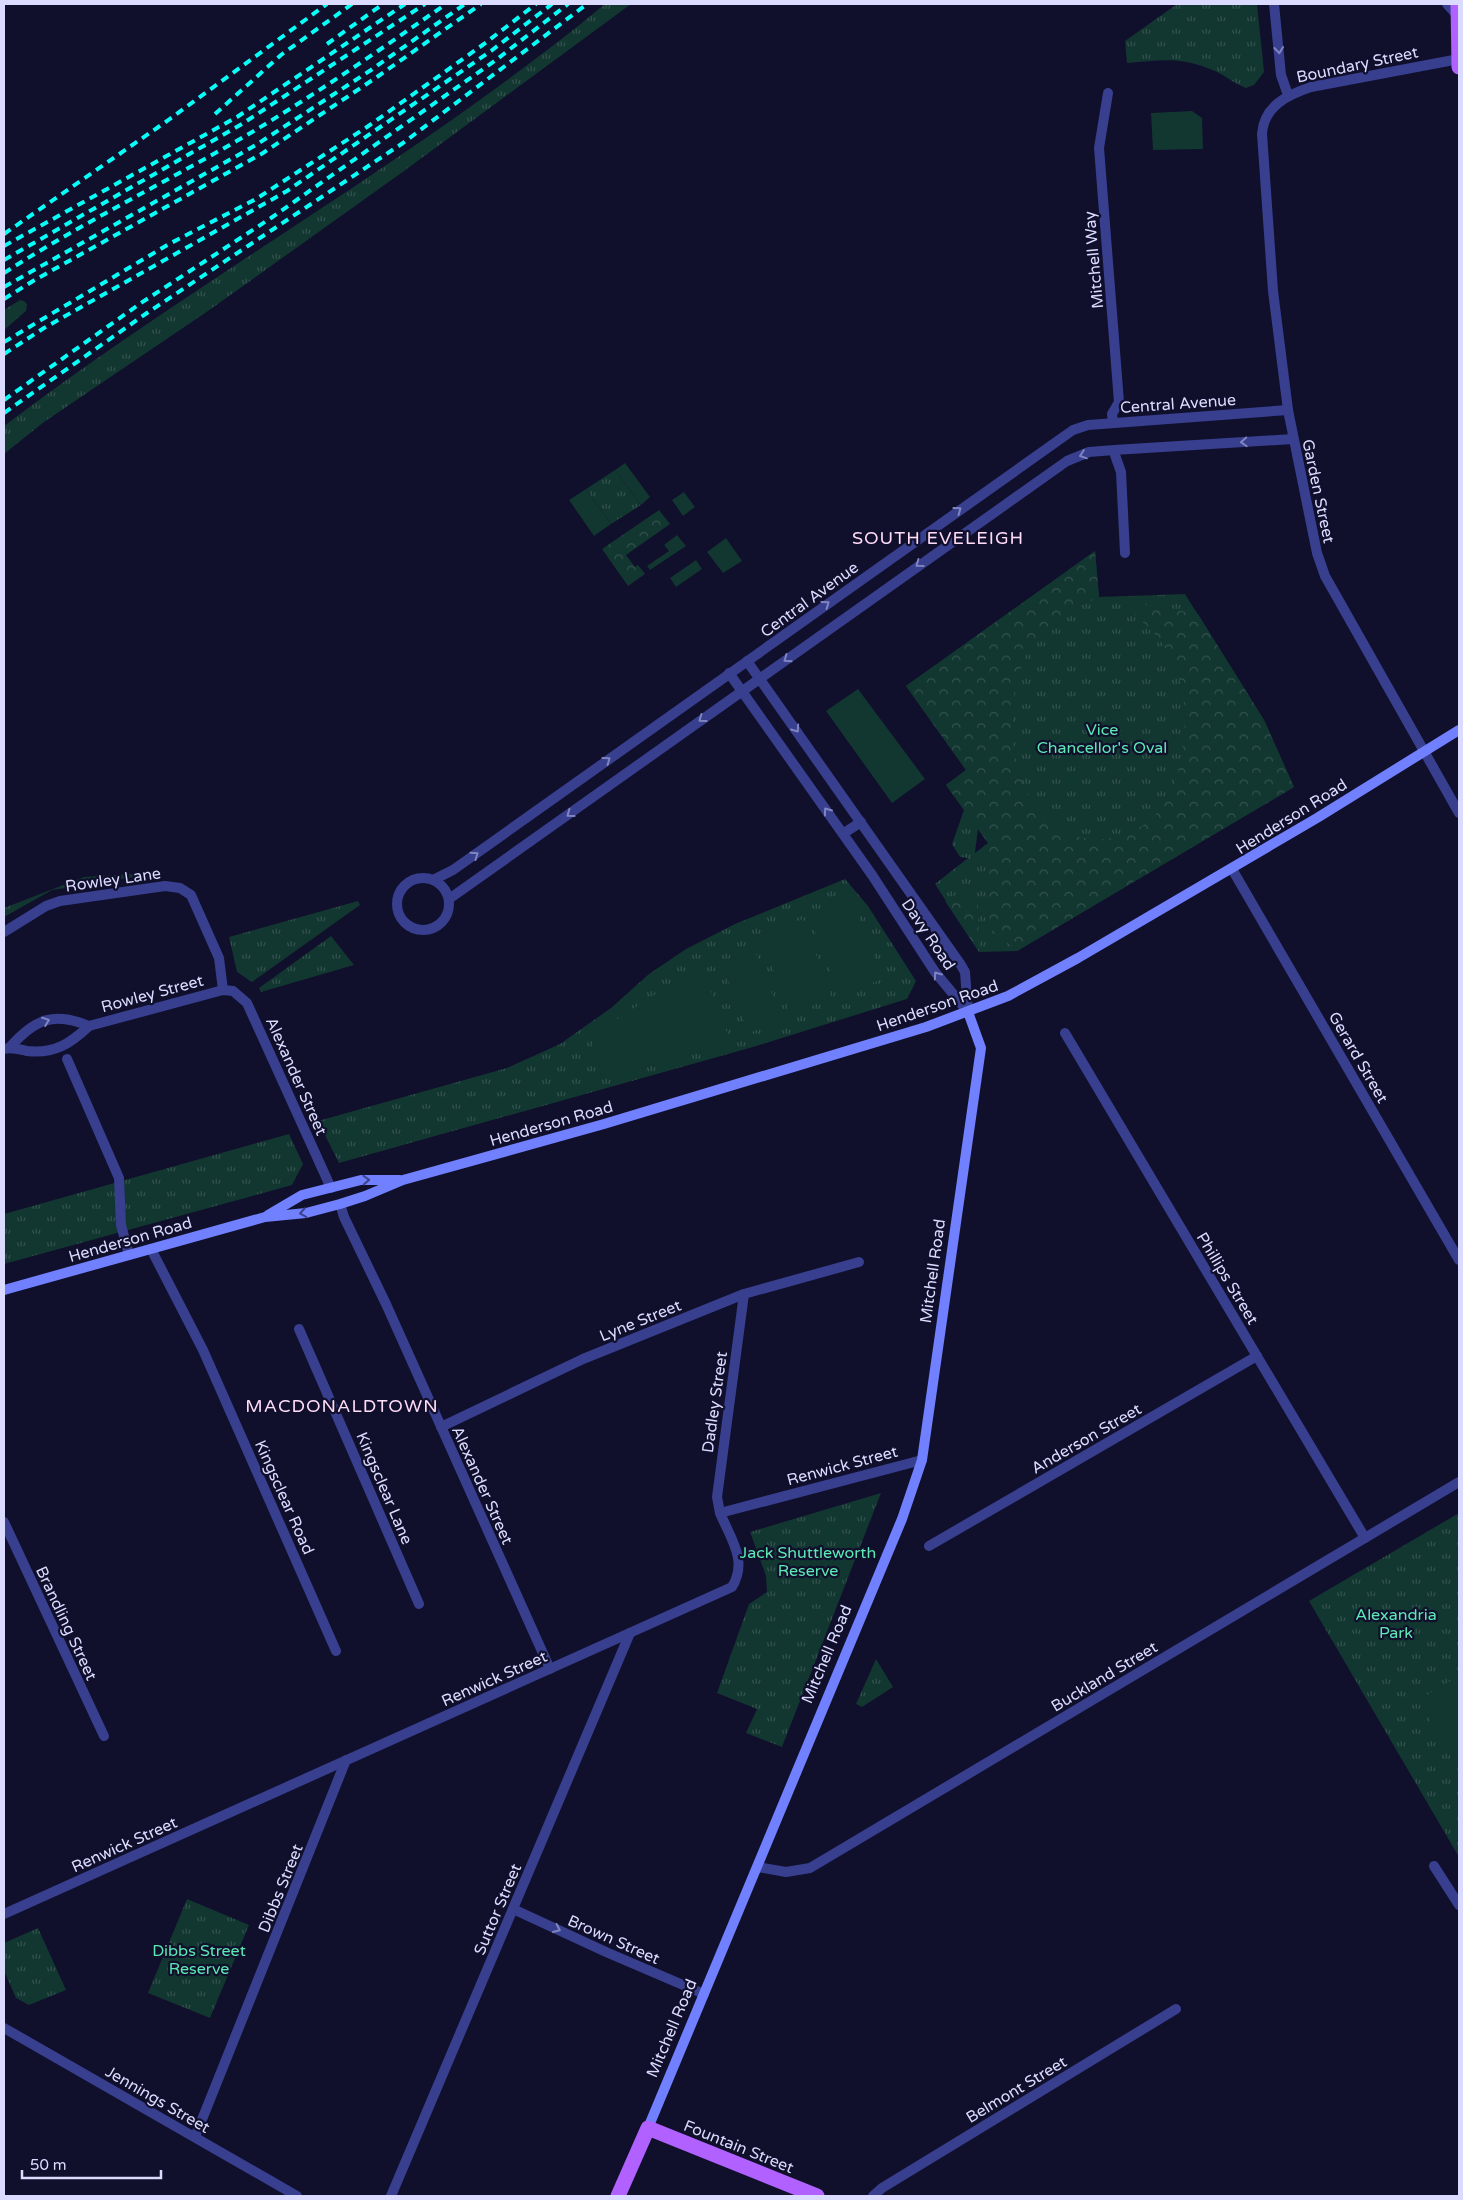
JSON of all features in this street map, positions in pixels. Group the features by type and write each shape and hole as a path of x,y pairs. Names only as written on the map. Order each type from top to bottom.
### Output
{"main road":[{"path":"1458,10 1459,68"},
{"name":"Henderson Road","path":"4,1290 265,1217 306,1213 340,1204 403,1180 604,1124 926,1027 968,1012 1008,996 1232,869 1459,730"},
{"name":"Mitchell Road","path":"618,2196 758,1867 902,1519 922,1460 981,1048 968,1012"},
{"name":"Henderson Road","path":"265,1217 302,1195 361,1180 403,1180"},
{"name":"Fountain Street","path":"648,2128 817,2196"}],"street":[{"path":"1274,4 1281,75 1288,95"},
{"path":"1447,4 1458,10"},
{"name":"Boundary Street","path":"1262,141 1262,126 1267,113 1288,95 1311,87 1459,58"},
{"name":"Mitchell Way","path":"1108,94 1099,148 1119,402 1112,414 1113,423"},
{"name":"Garden Street","path":"1262,141 1273,291 1288,410 1317,553 1323,571 1459,813"},
{"name":"Central Avenue","path":"433,880 454,870 1052,443 1073,430 1088,425 1288,410"},
{"path":"449,899 1066,461 1089,452 1293,439"},
{"path":"1115,455 1120,472 1126,553"},
{"name":"Davy Road","path":"747,660 962,965 965,972 968,1012"},
{"name":"Davy Road","path":"729,673 844,833 938,976 968,1012"},
{"path":"844,833 861,822"},
{"name":"Gerard Street","path":"1232,869 1459,1260"},
{"path":"414,879 433,880 444,887 449,899 449,912 437,927 425,931 402,921 396,903 400,891 414,879"},
{"name":"Rowley Lane","path":"4,932 46,906 60,901 166,886 180,888 191,895 212,939 219,958 223,990"},
{"name":"Rowley Street","path":"7,1048 40,1052 58,1049 74,1040 89,1026 223,990"},
{"name":"Alexander Street","path":"223,990 233,991 247,1003 331,1188"},
{"name":"Rowley Street","path":"7,1048 21,1035 35,1026 55,1018 73,1019 89,1026"},
{"name":"Phillips Street","path":"1064,1034 1366,1538"},
{"path":"67,1059 119,1178 121,1225 129,1255"},
{"name":"Alexander Street","path":"340,1204 344,1217 550,1669"},
{"name":"Kingsclear Road","path":"151,1249 203,1350 336,1651"},
{"name":"Lyne Street","path":"441,1428 583,1359 744,1294 859,1262"},
{"name":"Dadley Street","path":"720,1513 717,1497 744,1294"},
{"name":"Kingsclear Lane","path":"299,1329 419,1604"},
{"name":"Anderson Street","path":"929,1546 1258,1356"},
{"name":"Renwick Street","path":"4,1914 732,1587 739,1576 738,1555 720,1513 922,1460"},
{"name":"Buckland Street","path":"758,1867 792,1872 810,1868 1459,1482"},
{"name":"Brandling Street","path":"4,1522 104,1736"},
{"name":"Suttor Street","path":"391,2196 630,1633"},
{"name":"Dibbs Street","path":"195,2137 346,1760"},
{"path":"1434,1866 1459,1905"},
{"name":"Brown Street","path":"513,1909 704,1994"},
{"name":"Belmont Street","path":"873,2196 882,2188 1176,2008"},
{"name":"Jennings Street","path":"4,2028 297,2196"}],"green space":[{"path":"605,4 631,4 404,171 208,311 44,422 4,454 4,426 154,320 459,115 533,61"},
{"path":"1177,4 1257,4 1264,72 1254,85 1246,88 1203,66 1181,61 1161,60 1127,63 1125,41"},
{"path":"1192,111 1202,118 1203,149 1153,150 1151,113"},
{"path":"20,300 27,304 26,311 4,330 4,310"},
{"path":"625,463 650,497 641,505 615,470"},
{"path":"615,470 641,505 611,524 586,489"},
{"path":"586,489 611,524 594,536 569,500"},
{"path":"684,492 695,507 683,516 672,500"},
{"path":"659,510 670,524 626,555 635,567 638,565 645,574 628,586 602,549"},
{"path":"677,535 686,546 650,570 647,566 669,551 664,545"},
{"path":"726,538 742,561 723,573 707,552"},
{"name":"Vice Chancellor's Oval","path":"1095,551 1099,597 1185,594 1264,720 1294,787 1017,951 979,952 935,884 968,858 960,857 952,844 964,810 946,785 966,770 906,686","holes":["978,829 988,843 975,853"]},
{"path":"1095,551 1099,597 1061,617 1041,633 1028,652 1019,675 1014,701 1012,728 1015,756 1022,781 1033,803 1048,821 1063,831 1079,837 1095,839 1112,838 1127,834 1142,826 1155,815 1166,801 1174,785 1181,759 1185,716 1184,700 1181,683 1168,653 1149,628 1136,617 1134,609 1137,605 1143,604 1198,614 1264,720 1294,787 1017,951 987,926 988,843 946,785 966,770 906,686"},
{"path":"696,560 702,569 676,587 670,578"},
{"path":"858,689 925,779 892,803 826,711"},
{"path":"166,872 52,890 4,917 4,908 84,877"},
{"path":"845,879 868,906 916,981 907,999 753,1047 339,1163 318,1121 507,1068 560,1044 611,1008 649,974 686,949 735,924"},
{"path":"959,893 973,901 978,901 979,952 945,901"},
{"path":"358,901 360,905 252,982 237,972 229,937"},
{"path":"853,901 882,979 840,995 810,917"},
{"path":"803,919 832,998 790,1014 761,935"},
{"path":"331,936 354,965 261,992 259,988"},
{"path":"754,949 782,1020 749,1033 721,962"},
{"path":"701,965 731,1043 602,1078 591,1036"},
{"path":"289,1134 303,1164 292,1185 4,1264 4,1214"},
{"name":"Jack Shuttleworth Reserve","path":"881,1493 782,1747 746,1733 757,1709 717,1693 749,1604 767,1592 766,1576 750,1532"},
{"name":"Alexandria Park","path":"1459,1513 1459,1857 1309,1601"},
{"path":"876,1659 893,1687 862,1707 856,1704"},
{"path":"1454,1679 1459,1687 1459,1771 1418,1700"},
{"name":"Dibbs Street Reserve","path":"187,1899 249,1925 210,2018 148,1993"},
{"path":"38,1928 66,1990 29,2005 16,1998 4,1971 4,1943"}],"railway":[{"path":"4,234 167,121 327,4"},
{"path":"215,114 281,55 352,4"},
{"path":"327,44 383,4"},
{"path":"4,246 237,117 405,4"},
{"path":"4,260 242,124 425,4"},
{"path":"4,273 63,237 272,120 446,4"},
{"path":"4,287 256,145 371,70 465,4"},
{"path":"4,299 263,153 377,77 481,4"},
{"path":"4,342 169,244 256,199 367,127 484,44 536,4"},
{"path":"4,354 44,328 287,191 491,51 552,4"},
{"path":"4,400 141,303 271,218 496,60 568,4"},
{"path":"4,413 147,313 403,143 587,4"}],"district":[{"name":"SOUTH EVELEIGH","path":"938,538"},
{"name":"MACDONALDTOWN","path":"342,1406"}]}
